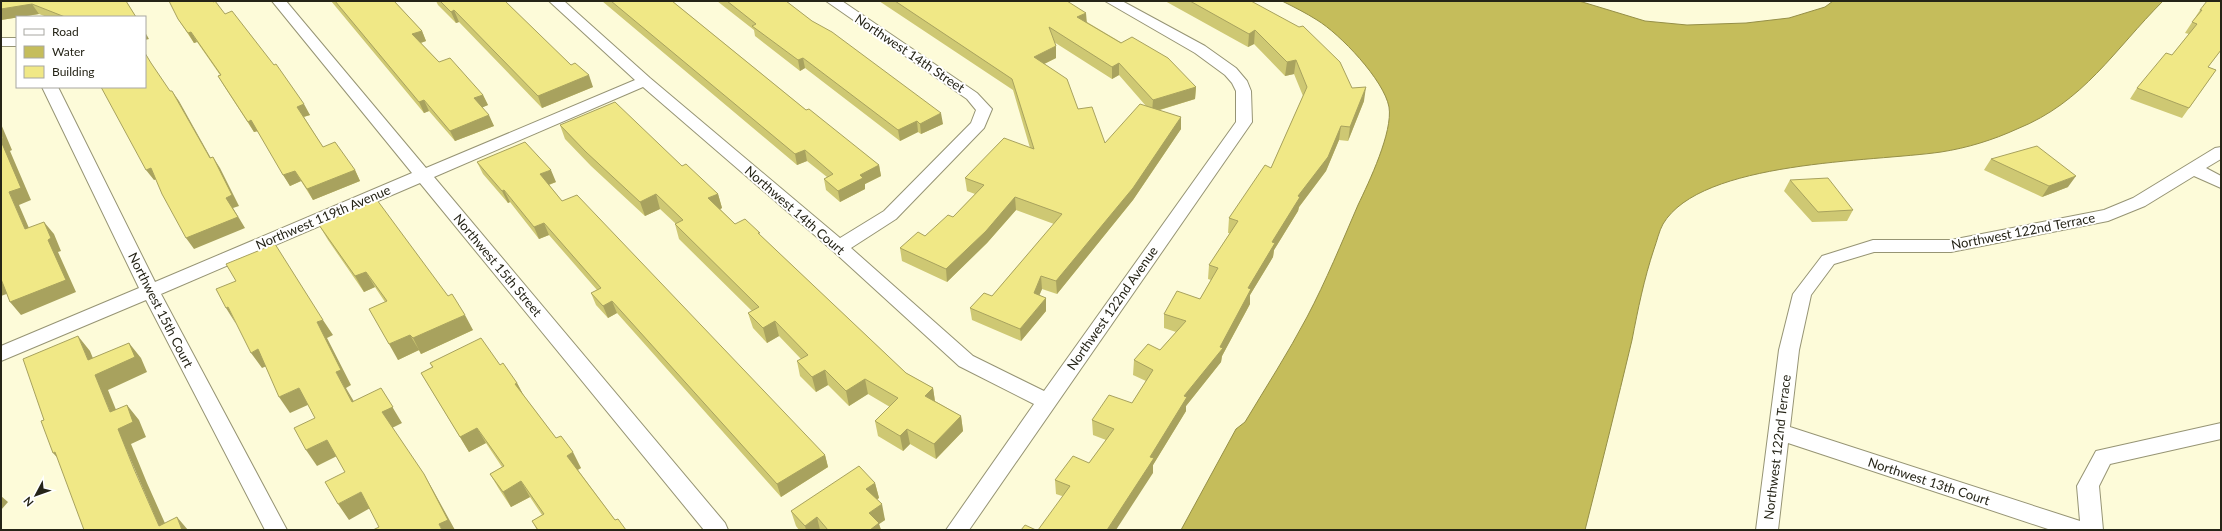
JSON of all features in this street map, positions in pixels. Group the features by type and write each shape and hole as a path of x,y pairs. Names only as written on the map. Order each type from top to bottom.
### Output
{"street":[{"name":"Northwest 15th Street","path":"279,1 717,530"},
{"name":"Northwest 14th Court","path":"556,1 645,81 839,247 966,361 1046,401"},
{"name":"Northwest 14th Street","path":"833,1 972,96 984,109 978,125 890,215 839,247"},
{"name":"Northwest 122nd Avenue","path":"957,530 1046,401 1244,122 1246,98 1239,80 1225,67 1206,54 1112,1"},
{"path":"1,42 16,42"},
{"name":"Northwest 119th Avenue","path":"1,354 422,174 645,81"},
{"name":"Northwest 15th Court","path":"50,88 150,291 276,530"},
{"name":"Northwest 122nd Terrace","path":"1767,530 1789,350 1802,294 1828,260 1873,246 1951,246 2108,215 2139,202 2221,152"},
{"path":"2194,169 2221,183"},
{"path":"2092,530 2088,486 2103,457 2221,431"},
{"name":"Northwest 13th Court","path":"1779,432 2079,530"}],"water":[{"path":"1282,1 1579,1 1645,21 1687,25 1746,23 1789,18 1825,7 1833,1 2163,1 2080,90 2040,118 2008,133 1970,146 1941,152 1833,162 1749,176 1713,187 1683,203 1663,224 1650,260 1621,387 1585,530 1181,530 1236,429 1245,422 1285,357 1307,317 1374,170 1387,130 1389,107 1379,84 1370,71 1349,47 1326,27 1309,15"}],"building":[{"path":"1,1 126,1 135,16 62,16 32,4 1,9"},
{"path":"169,1 215,1 225,14 232,11 274,65 276,64 304,104 297,107 323,147 335,142 355,170 307,189 295,171 283,175 251,120 248,122 218,76 221,75 191,32 188,33 178,19"},
{"path":"335,1 394,1 422,31 412,34 439,62 450,58 483,95 474,98 489,115 450,131 424,100 419,102"},
{"path":"440,1 505,1 571,65 575,63 589,75 538,96 454,10 451,12"},
{"path":"611,1 672,1 806,110 809,109 879,165 860,175 863,178 838,191 824,179 833,174 805,150 795,154"},
{"path":"727,1 786,1 812,21 832,32 941,113 920,124 917,121 898,130 803,58 798,60 752,26 756,24"},
{"path":"895,1 1067,1 1086,13 1077,17 1121,43 1132,37 1168,58 1196,87 1153,100 1119,63 1112,67 1049,27 1056,46 1034,57 1067,79 1078,109 1092,107 1105,143 1140,104 1181,117 1133,188 1056,281 1041,276 1034,293 1046,298 1020,329 970,308 984,293 992,296 1062,214 1015,197 986,231 946,269 900,248 918,232 925,236 948,215 953,217 984,185 965,178 1004,138 1034,149 1012,79"},
{"path":"1190,1 1251,1 1299,27 1303,26 1340,62 1352,88 1366,87 1350,127 1341,126 1328,157 1298,196 1300,197 1272,242 1275,243 1248,288 1251,289 1220,347 1223,348 1184,396 1187,397 1150,457 1154,458 1107,530 1038,530 1070,486 1055,480 1073,456 1089,463 1114,429 1092,420 1109,395 1132,403 1153,370 1134,360 1148,344 1160,350 1186,321 1164,314 1177,291 1200,299 1218,268 1209,265 1238,221 1229,218 1265,165 1271,168 1307,87 1296,60 1287,62 1255,30 1249,34"},
{"path":"2207,1 2221,1 2221,50 2208,67 2216,70 2189,108 2137,88 2166,53 2172,55 2197,24 2192,22"},
{"path":"146,55 170,91 172,91 210,158 213,157 232,195 226,198 238,217 186,238 162,194 151,168 146,170 102,88 146,88"},
{"path":"615,102 682,166 686,164 718,194 708,198 735,224 745,219 906,373 933,388 925,396 961,416 934,444 907,429 900,436 875,421 898,398 865,379 846,391 825,370 812,377 797,361 808,355 775,321 763,328 748,313 759,307 675,224 683,220 656,194 640,202 586,152 560,125"},
{"path":"1,141 21,188 9,192 25,229 44,222 51,238 48,240 66,280 10,302 1,279"},
{"path":"525,142 551,170 540,174 562,201 577,195 825,455 777,484 612,301 603,306 591,293 601,288 544,223 534,227 504,190 502,191 477,162"},
{"path":"2037,146 2076,176 2049,186 1991,159"},
{"path":"1828,178 1853,210 1818,212 1790,180"},
{"path":"377,200 448,296 452,294 465,315 413,338 410,335 389,344 369,309 387,301 366,272 355,276 319,225"},
{"path":"275,244 323,320 317,322 341,370 336,372 352,402 381,388 393,407 382,412 424,474 448,520 439,524 442,530 373,530 379,527 361,492 338,504 325,482 345,472 327,440 306,450 294,428 315,418 299,388 279,397 258,349 251,353 228,307 226,308 216,289 236,281 226,264"},
{"path":"78,336 88,360 129,343 135,357 95,375 110,412 127,405 133,422 118,429 159,526 177,517 182,530 84,530 55,452 53,453 41,421 44,420 23,359"},
{"path":"481,338 500,365 503,363 517,383 515,384 556,438 561,436 573,452 567,456 615,520 618,519 626,530 538,530 532,521 544,514 521,481 503,492 490,474 504,466 477,428 460,437 421,373 433,367 430,363"},
{"path":"859,466 875,483 866,489 882,504 869,513 879,523 870,530 828,530 817,517 805,526 791,511"},
{"path":"1025,525 1036,530 1021,530"}]}
